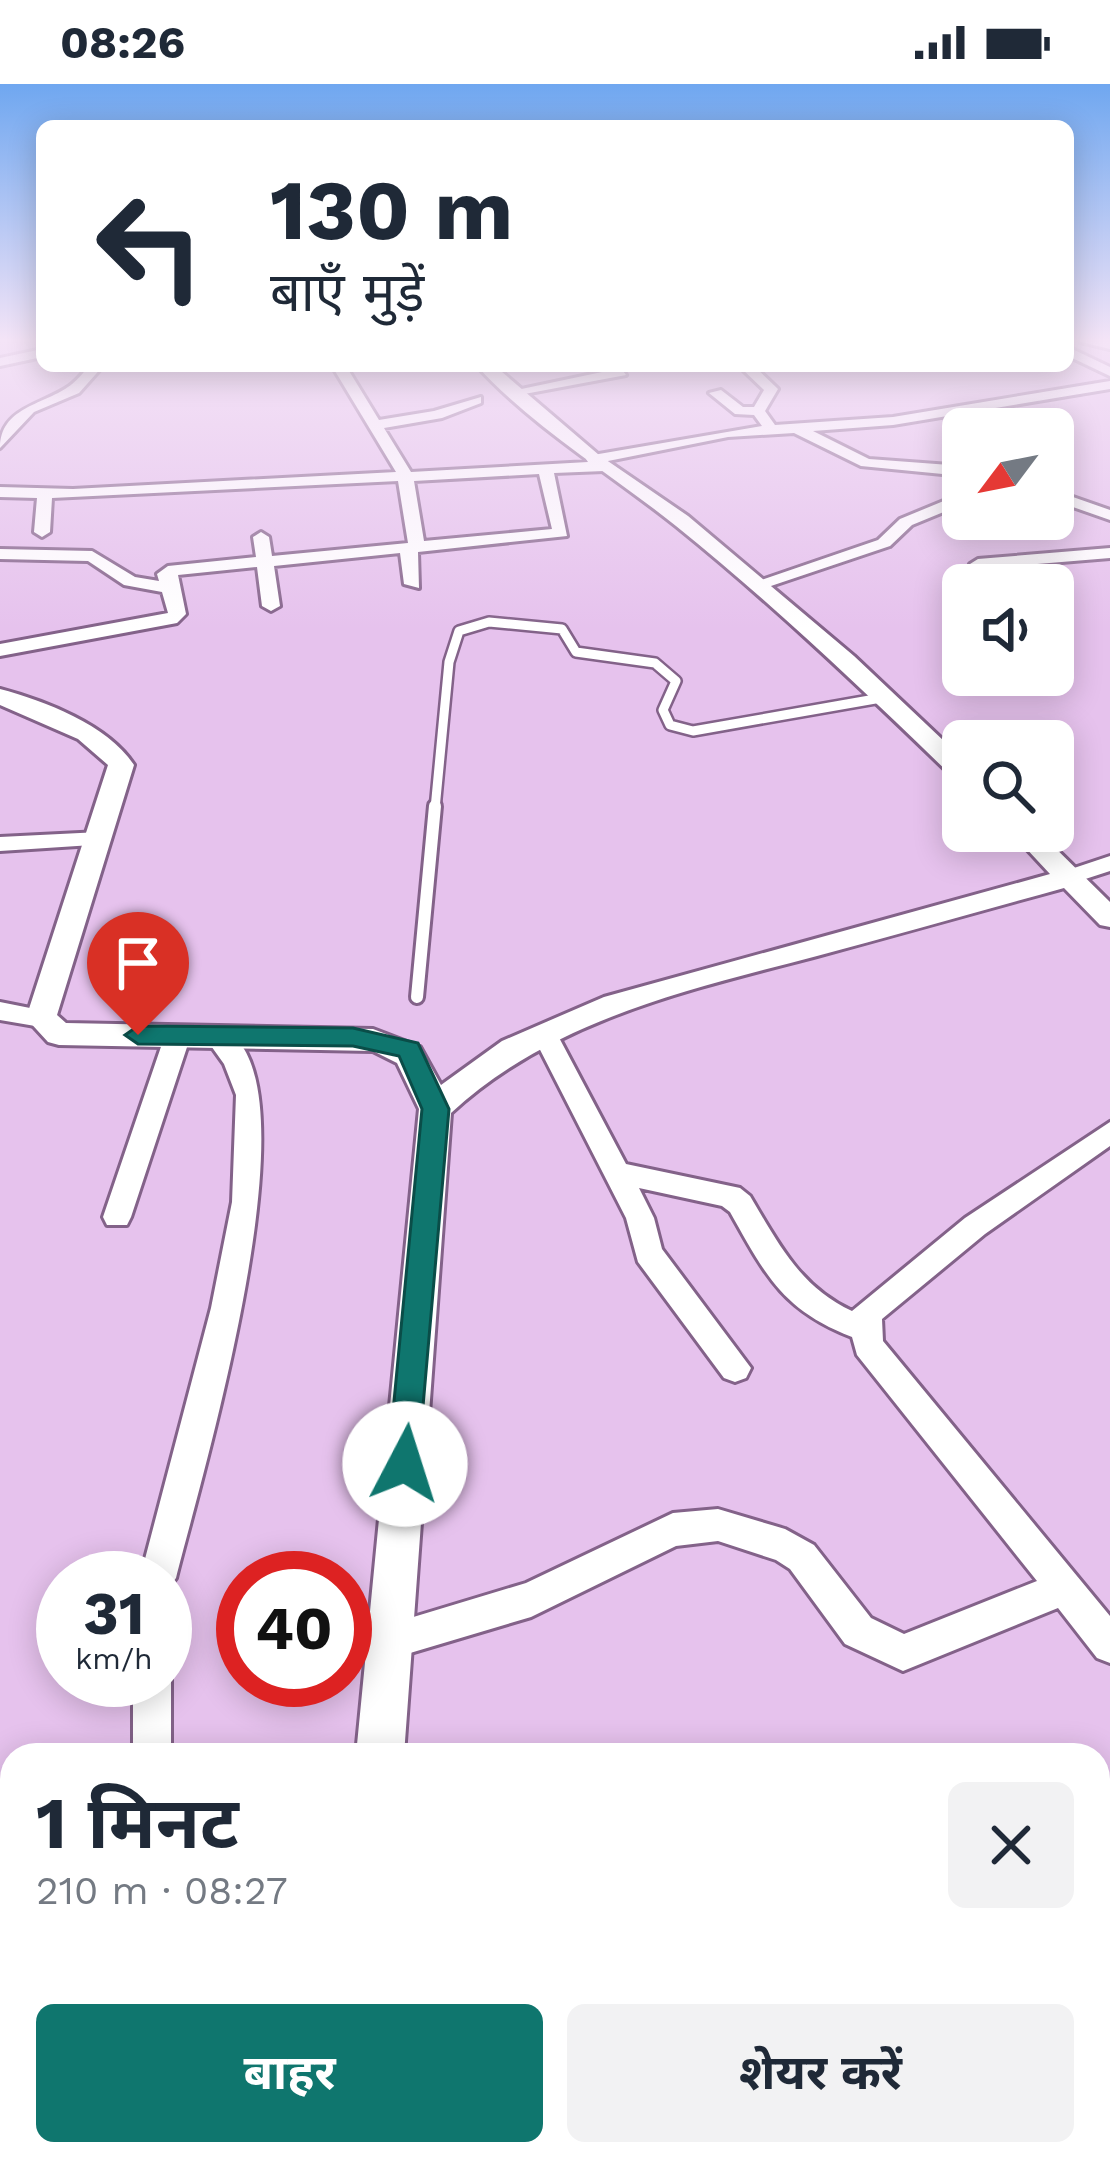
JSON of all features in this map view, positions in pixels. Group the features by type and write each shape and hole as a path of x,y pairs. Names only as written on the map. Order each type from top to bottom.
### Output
{"street":[{"path":"382,435 405,475 417,546"},
{"path":"568,435 681,520 942,754"},
{"path":"0,492 45,494 544,467 598,462 734,435"},
{"path":"809,435 866,463 942,469"},
{"path":"0,650 171,619 177,614 166,574 175,570 560,533 544,467"},
{"path":"42,532 45,494"},
{"path":"1074,503 1110,514"},
{"path":"756,585 884,543 906,521 942,506"},
{"path":"261,538 271,606"},
{"path":"413,584 408,550 417,546"},
{"path":"978,564 1110,553"},
{"path":"0,554 92,556 130,581 169,588"},
{"path":"0,696 118,754 120,778 40,1018"},
{"path":"0,844 100,839"},
{"path":"1044,852 1110,918"},
{"path":"435,1109 455,1087 497,1058 669,986 1110,863"},
{"path":"0,1011 40,1018 59,1034 410,1041 435,1109 381,1743"},
{"path":"117,1217 178,1036"},
{"path":"165,1551 226,1308 246,1202 249,1095 236,1061 217,1036"},
{"path":"546,1036 640,1218 648,1252 735,1368"},
{"path":"1110,1132 975,1226 866,1314 863,1328 868,1345 1110,1645"},
{"path":"617,1173 730,1196 740,1204 796,1296 830,1318 863,1328"},
{"path":"390,1641 531,1599 673,1530 698,1524 785,1546 802,1557 858,1631 903,1653 1064,1588"},
{"path":"152,1707 152,1743"}],"lane":[{"path":"417,997 449,662 459,631 489,622 562,628 576,652 655,663 676,681 663,710 670,725 693,730 881,698"}],"route":[{"path":"138,1035 353,1037 399,1043 409,1049 435,1109 405,1464"}]}
